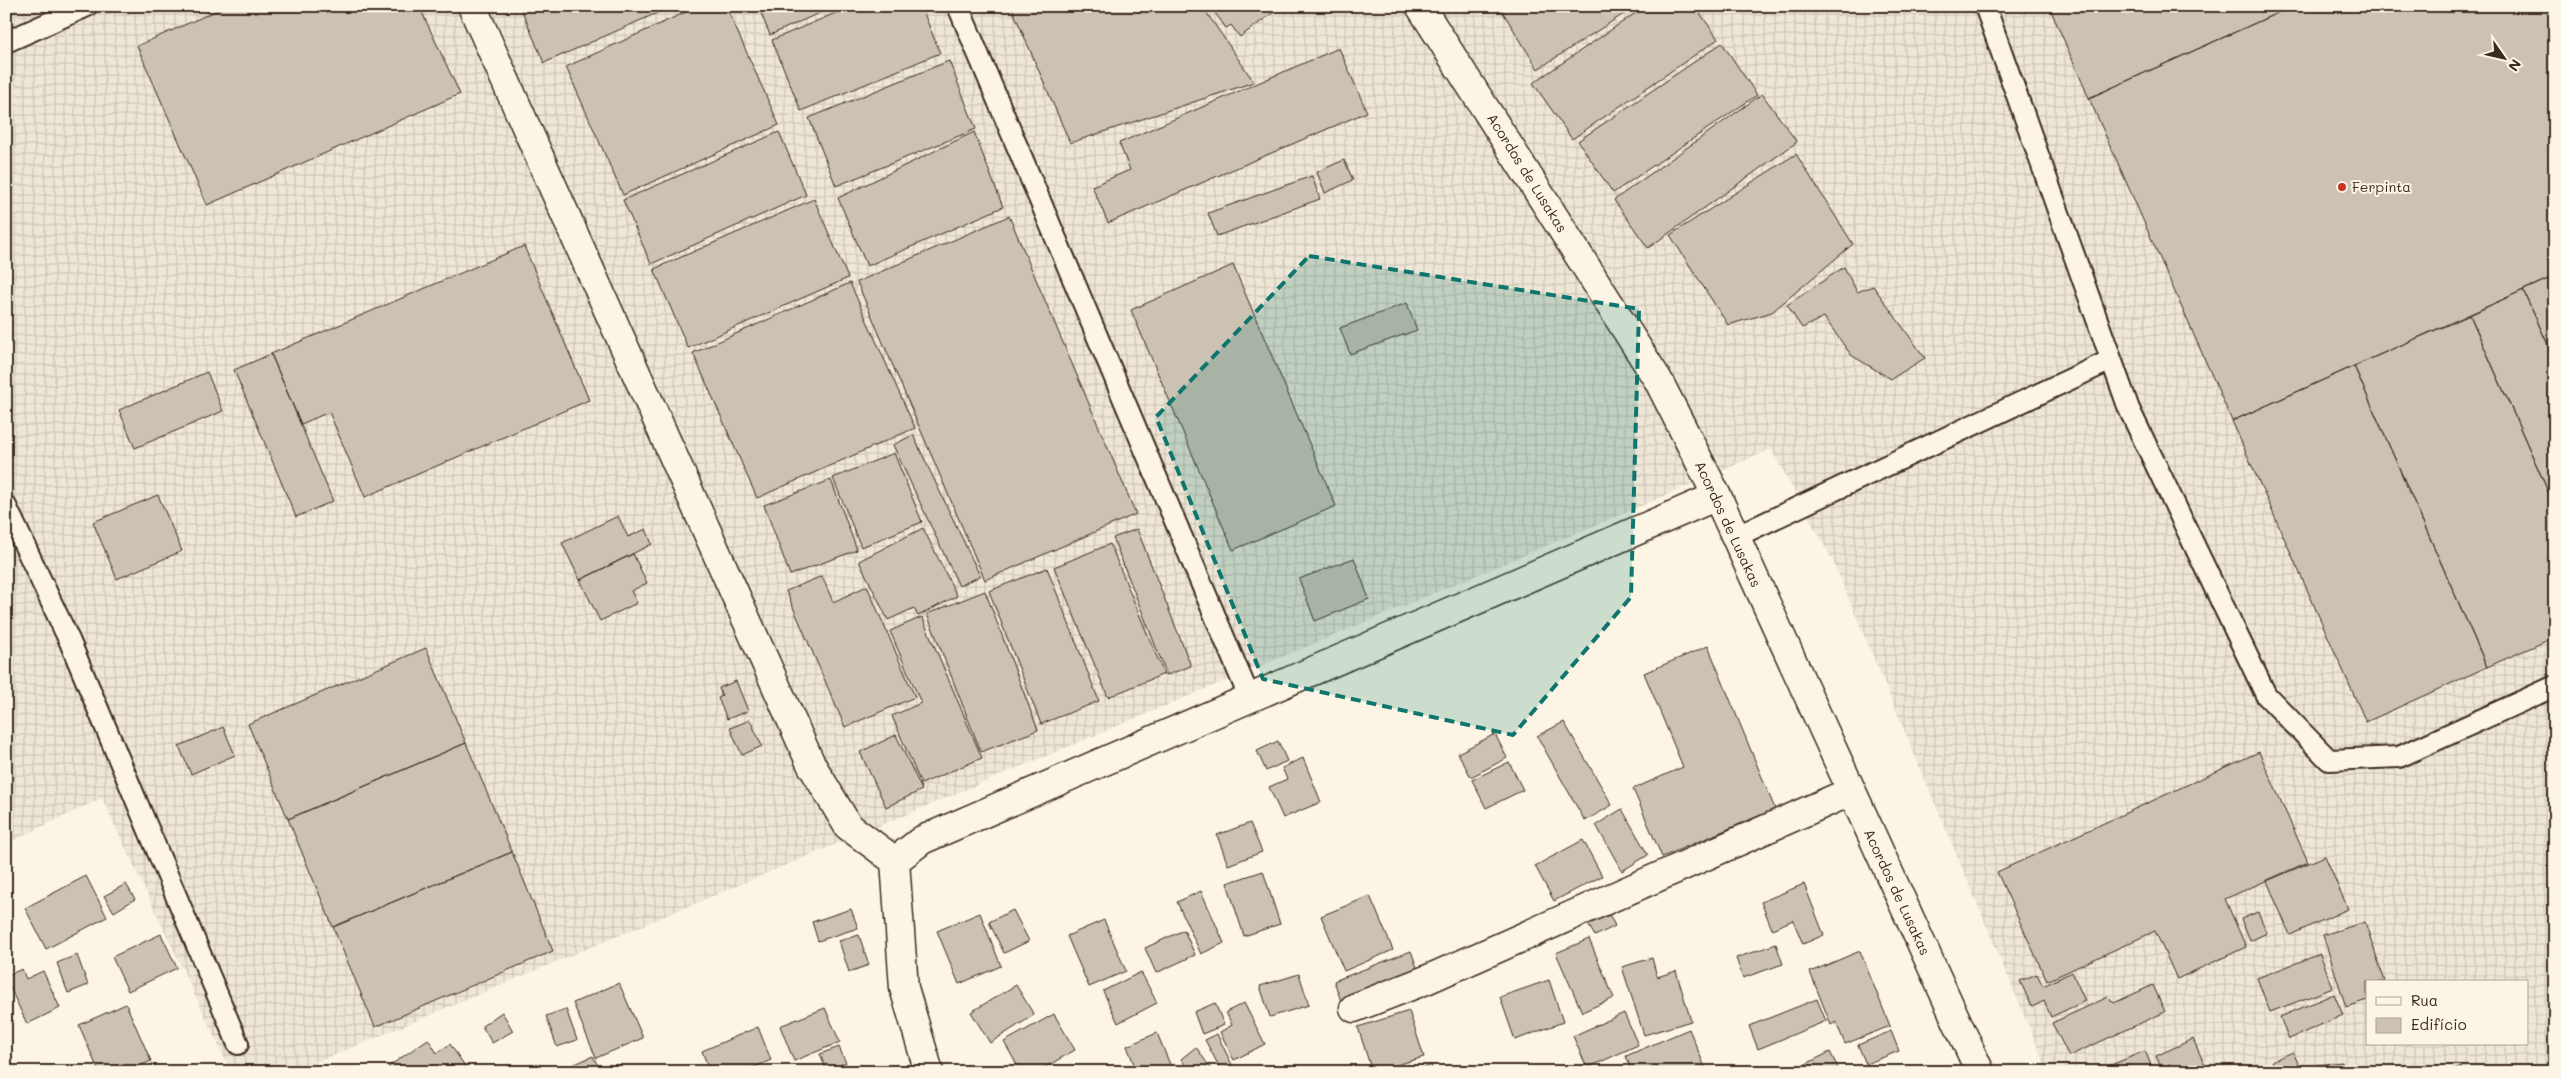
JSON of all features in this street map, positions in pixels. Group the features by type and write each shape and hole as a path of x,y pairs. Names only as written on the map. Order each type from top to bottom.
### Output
{"street":[{"path":"472,6 811,764 848,826 895,861 904,988 929,1072"},
{"name":"Acordos de Lusakas","path":"1420,6 1658,380 1717,496 1980,1072"},
{"path":"895,861 922,840 1717,496"},
{"path":"1354,1008 1426,980 1852,791"}],"lane":[{"path":"6,42 87,6"},
{"path":"958,6 1250,699"},
{"path":"1985,6 2129,410 2266,695 2329,760 2399,757 2555,686"},
{"path":"1735,537 2111,360"},
{"path":"6,506 70,642 238,1044"}],"highlighted area":[{"path":"1309,256 1639,309 1631,597 1513,735 1263,679 1156,417"}],"shaded area":[{"path":"6,6 2555,6 2555,1072 2048,1072 1833,561 1771,449 1679,490 294,1072 231,1072 102,798 6,844"}],"building":[{"path":"227,6 419,6 460,94 207,205 137,46"},
{"path":"520,6 673,6 544,63"},
{"path":"699,6 726,6 779,125 623,195 566,67"},
{"path":"758,6 835,6 770,35"},
{"path":"852,6 921,6 940,53 801,111 772,40"},
{"path":"1011,6 1202,6 1254,82 1070,143"},
{"path":"1210,6 1282,6 1240,37 1231,25 1226,28"},
{"path":"1499,6 1636,6 1538,69"},
{"path":"1646,6 1695,6 1718,39 1572,139 1533,83"},
{"path":"2049,6 2293,6 2089,98"},
{"name":"Ferpinta","path":"2293,6 2555,6 2555,276 2232,421 2089,98"},
{"path":"1722,43 1757,95 1613,193 1578,141"},
{"path":"1339,48 1367,112 1108,223 1092,186 1130,170 1119,143"},
{"path":"949,61 976,129 836,186 809,118"},
{"path":"1762,94 1797,142 1648,248 1614,200"},
{"path":"779,132 806,195 651,264 623,200"},
{"path":"974,132 1003,207 867,266 838,198"},
{"path":"1796,154 1853,244 1772,312 1728,325 1670,235"},
{"path":"1344,160 1353,180 1325,193 1317,172"},
{"path":"1312,176 1320,199 1217,236 1208,213"},
{"path":"814,199 848,278 688,348 654,269"},
{"path":"1009,216 1136,514 985,580 857,282"},
{"path":"524,246 589,400 365,497 329,412 301,424 271,354"},
{"path":"1233,265 1336,506 1233,550 1131,310"},
{"path":"1844,267 1857,292 1873,286 1925,358 1891,379 1851,355 1824,317 1802,328 1787,305"},
{"path":"2555,276 2555,360 2523,290"},
{"path":"850,283 915,428 757,498 693,353"},
{"path":"2523,290 2555,360 2555,507 2470,315"},
{"path":"1407,303 1417,330 1350,354 1340,328"},
{"path":"2470,315 2555,507 2555,637 2487,667 2354,366"},
{"path":"271,354 333,501 296,517 234,370"},
{"path":"2354,366 2487,667 2366,722 2232,421"},
{"path":"207,372 223,411 135,448 119,410"},
{"path":"913,435 980,576 959,586 893,445"},
{"path":"894,453 922,522 861,547 833,478"},
{"path":"831,480 857,550 790,575 764,505"},
{"path":"158,495 182,551 117,579 93,522"},
{"path":"618,516 628,537 646,529 652,544 580,580 562,543"},
{"path":"923,528 957,596 918,616 914,608 888,620 859,561"},
{"path":"1137,529 1191,666 1167,675 1113,538"},
{"path":"1110,544 1164,674 1108,697 1054,567"},
{"path":"633,554 647,583 631,591 637,603 600,621 580,580"},
{"path":"1354,558 1369,599 1315,621 1299,579"},
{"path":"1047,568 1099,701 1041,724 989,591"},
{"path":"822,576 833,602 867,586 915,697 845,727 786,591"},
{"path":"985,591 1038,730 981,752 927,614"},
{"path":"922,617 982,758 921,784 892,716 921,703 890,631"},
{"path":"1708,646 1775,809 1662,857 1633,789 1683,767 1644,673"},
{"path":"426,648 466,743 288,819 248,724"},
{"path":"736,681 748,711 727,719 718,698 722,696 719,688"},
{"path":"750,720 762,746 742,755 730,728"},
{"path":"1564,722 1612,805 1585,821 1537,736"},
{"path":"223,727 235,755 191,774 179,746"},
{"path":"1495,734 1507,758 1471,777 1458,753"},
{"path":"896,735 922,790 886,807 860,752"},
{"path":"1278,741 1287,761 1266,771 1257,751"},
{"path":"466,743 512,852 333,927 288,819"},
{"path":"2259,752 2308,862 2225,899 2246,947 2177,979 2155,931 2047,981 1997,872"},
{"path":"1303,758 1321,802 1283,818 1269,787 1287,779 1282,768"},
{"path":"1509,762 1523,790 1486,808 1472,780"},
{"path":"1622,809 1648,855 1622,871 1596,825"},
{"path":"1250,823 1262,852 1228,865 1217,835"},
{"path":"1583,840 1602,876 1554,901 1535,866"},
{"path":"512,852 553,951 375,1027 333,927"},
{"path":"2325,856 2348,909 2290,935 2267,881"},
{"path":"1263,871 1280,924 1244,936 1227,883"},
{"path":"86,876 107,917 46,949 25,908"},
{"path":"126,884 135,899 114,912 104,896"},
{"path":"1804,884 1824,935 1803,944 1793,920 1772,929 1761,902"},
{"path":"1201,891 1224,943 1201,954 1177,902"},
{"path":"1370,896 1393,950 1344,971 1321,916"},
{"path":"851,909 858,928 818,941 812,922"},
{"path":"1013,910 1029,941 1004,953 989,922"},
{"path":"1607,910 1615,926 1595,936 1586,921"},
{"path":"2258,912 2267,933 2250,941 2241,919"},
{"path":"980,913 1001,966 959,984 937,931"},
{"path":"1104,920 1126,971 1089,987 1067,936"},
{"path":"2365,922 2384,980 2366,980 2366,1000 2346,1007 2323,935"},
{"path":"1184,930 1195,955 1156,973 1145,948"},
{"path":"161,934 177,968 128,991 112,957"},
{"path":"859,935 869,965 849,972 839,941"},
{"path":"1589,939 1614,998 1582,1012 1556,953"},
{"path":"1776,944 1783,964 1743,978 1736,958"},
{"path":"1411,951 1419,973 1342,1004 1334,981"},
{"path":"1860,951 1890,1026 1845,1044 1836,1022 1831,1025 1810,972"},
{"path":"2320,954 2333,988 2270,1012 2257,978"},
{"path":"77,955 88,985 68,993 57,963"},
{"path":"1652,958 1657,977 1676,971 1691,1021 1644,1035 1622,967"},
{"path":"22,969 26,979 43,971 60,1008 27,1024 6,979 6,976"},
{"path":"1141,972 1157,1003 1118,1023 1103,991"},
{"path":"2072,972 2085,1001 2051,1017 2044,1001 2032,1007 2020,981 2037,974 2043,986"},
{"path":"1299,974 1309,1005 1270,1017 1260,986"},
{"path":"1549,980 1563,1022 1515,1040 1500,997"},
{"path":"619,983 643,1038 596,1058 573,1003"},
{"path":"1016,985 1034,1015 990,1043 971,1012"},
{"path":"2153,985 2165,1012 2069,1056 2052,1023 2108,997 2114,1003"},
{"path":"2334,994 2343,1015 2289,1039 2280,1017"},
{"path":"1817,999 1826,1021 1758,1049 1749,1026"},
{"path":"1215,1003 1224,1025 1202,1034 1194,1012"},
{"path":"1244,1003 1265,1044 1234,1060 1220,1032 1232,1025 1226,1012"},
{"path":"126,1004 151,1061 126,1072 99,1072 79,1025"},
{"path":"825,1008 840,1042 794,1061 780,1026"},
{"path":"566,1009 577,1040 557,1047 546,1016"},
{"path":"1409,1011 1424,1057 1372,1072 1358,1027"},
{"path":"502,1012 513,1031 492,1043 482,1026"},
{"path":"1624,1013 1638,1045 1587,1068 1573,1036"},
{"path":"1054,1014 1075,1050 1037,1072 1021,1072 1004,1042"},
{"path":"758,1027 771,1060 743,1072 710,1072 702,1051"},
{"path":"1689,1029 1707,1072 1632,1072 1626,1056"},
{"path":"1891,1031 1899,1051 1866,1064 1858,1045"},
{"path":"1157,1033 1171,1067 1158,1072 1137,1072 1127,1046"},
{"path":"1217,1034 1232,1065 1221,1070 1205,1040"},
{"path":"428,1039 437,1053 450,1044 469,1072 391,1072 388,1067"},
{"path":"2193,1039 2208,1072 2163,1072 2156,1056"},
{"path":"839,1047 846,1063 826,1070 820,1054"},
{"path":"1196,1047 1213,1072 1190,1072 1181,1059"},
{"path":"2145,1051 2154,1072 2094,1072"},
{"path":"1830,1052 1840,1072 1790,1072"},
{"path":"2293,1052 2302,1072 2277,1072 2272,1061"},
{"path":"593,1056 601,1072 557,1072"},
{"path":"2342,1062 2344,1072 2318,1072 2317,1065"},
{"path":"2260,1064 2262,1072 2238,1072"},
{"path":"1431,1065 1434,1072 1413,1072"},
{"path":"851,1066 853,1072 838,1072"},
{"path":"2461,1067 2463,1072 2450,1072"}],"place":[{"name":"Ferpinta","path":"2342,187"}]}
